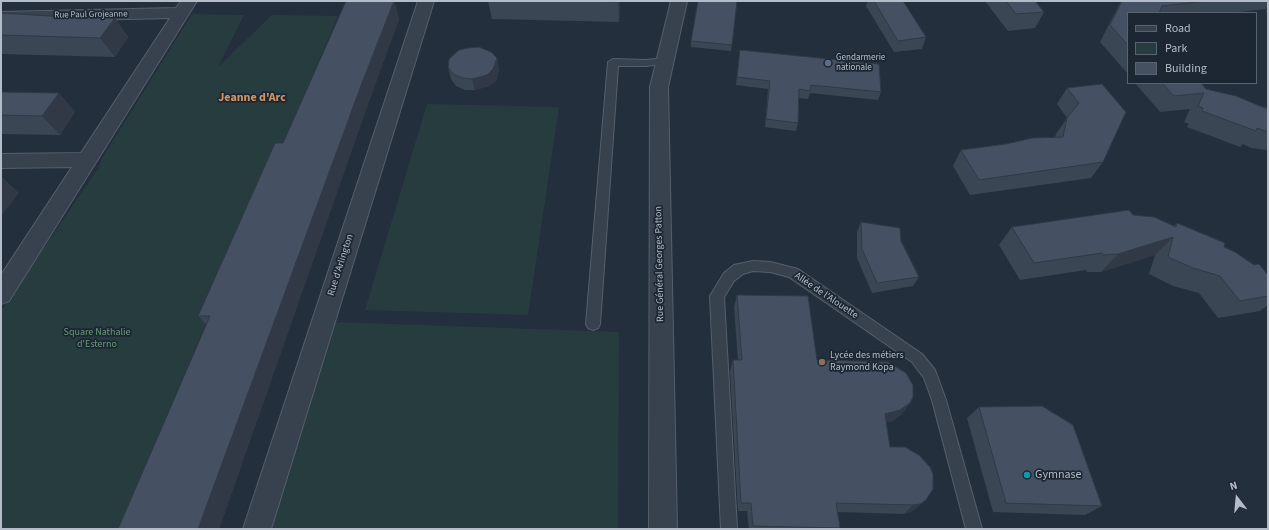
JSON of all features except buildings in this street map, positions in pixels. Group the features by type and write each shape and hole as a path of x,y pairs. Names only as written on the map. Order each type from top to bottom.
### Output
{"street":[{"name":"Rue d'Arlington","path":"257,529 426,1"},
{"name":"Rue Général Georges Patton","path":"663,529 659,87 679,1"},
{"name":"Rue Paul Grojeanne","path":"1,17 185,7"},
{"path":"1,294 185,7"},
{"path":"1,161 87,160"}],"lane":[{"path":"593,324 613,62 646,63 665,61"},
{"name":"Allée de l'Alouette","path":"729,529 717,296 729,276 739,269 753,266 770,267 793,273 917,358 930,375 939,400 974,529"}],"green space":[{"name":"Square Nathalie d'Esterno","path":"192,14 244,15 218,67 272,15 338,16 118,529 1,529 1,311 99,167 101,160"},
{"path":"427,104 559,107 528,315 365,310"},
{"path":"335,322 619,332 618,529 270,529"}],"place":[{"name":"Gendarmerie nationale","path":"828,63"},
{"name":"Lycée des métiers Raymond Kopa","path":"822,362"},
{"name":"Gymnase","path":"1027,475"}],"district":[{"name":"Jeanne d'Arc","path":"252,98"}]}
